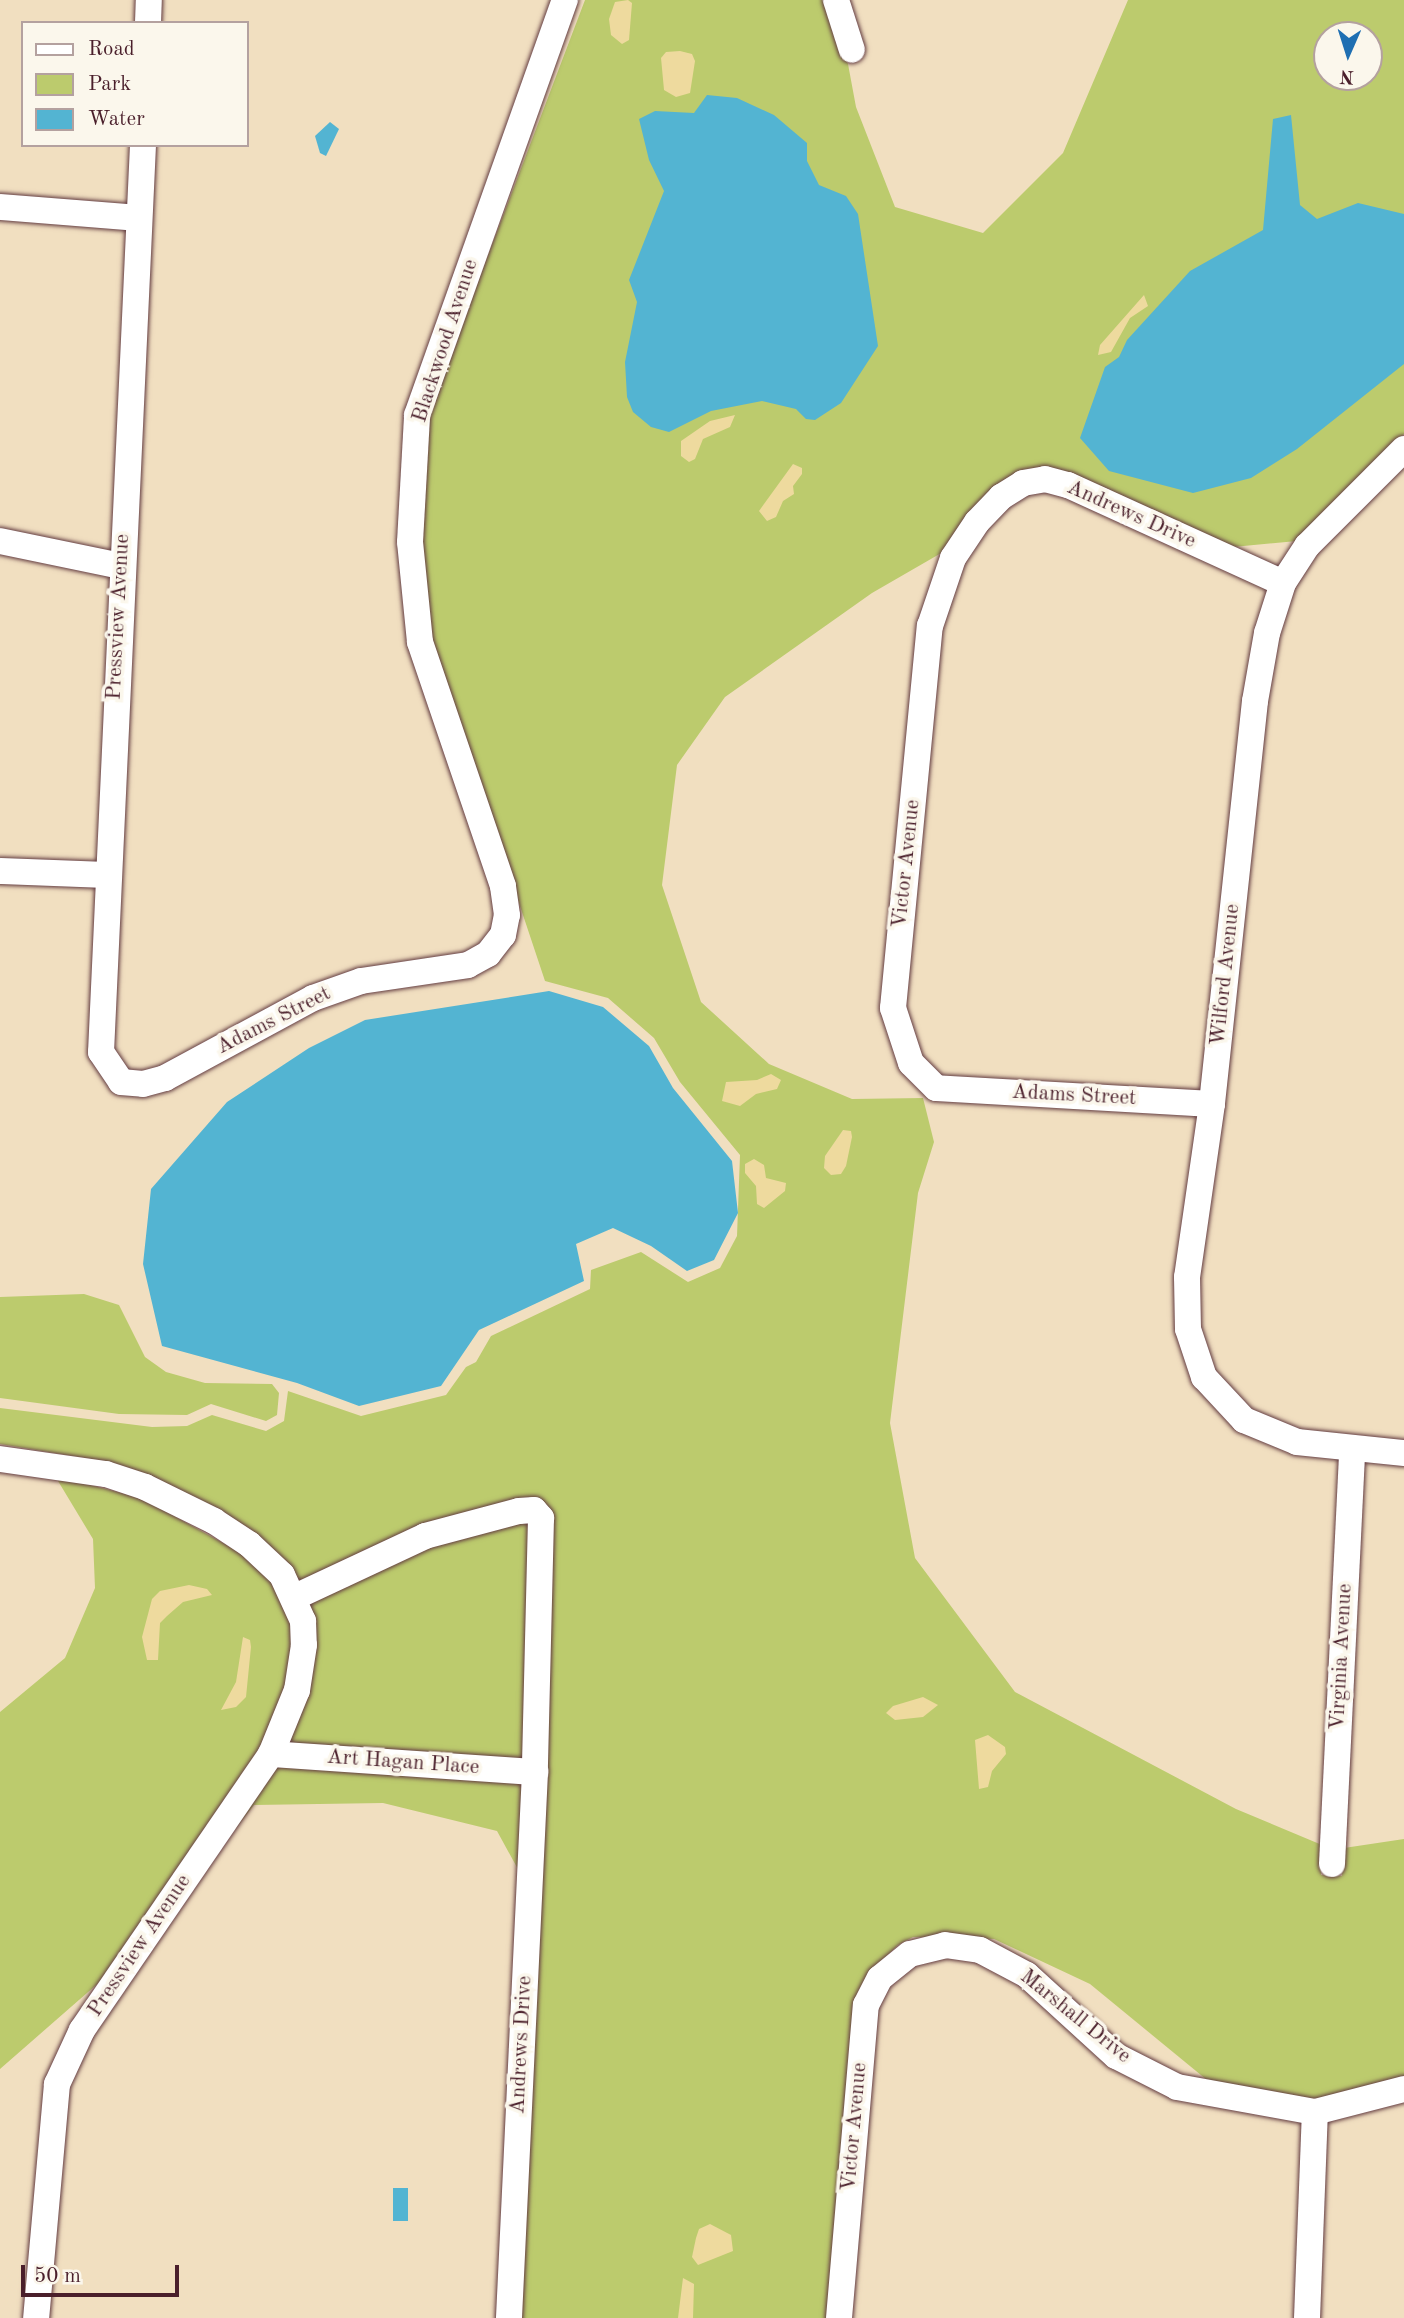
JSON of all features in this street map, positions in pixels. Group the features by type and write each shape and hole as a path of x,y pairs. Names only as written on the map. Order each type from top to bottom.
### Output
{"street":[{"path":"148,21 149,0"},
{"name":"Blackwood Avenue","path":"503,935 507,915 503,886 420,642 410,542 417,415 565,0"},
{"path":"836,0 852,50"},
{"name":"Pressview Avenue","path":"121,1082 101,1052 121,566 143,147"},
{"path":"0,206 139,218"},
{"name":"Wilford Avenue","path":"1404,449 1307,545 1283,583 1268,633 1255,701 1212,1104 1187,1276 1188,1329 1204,1377 1244,1420 1297,1442 1352,1451 1404,1453"},
{"name":"Andrews Drive","path":"930,626 953,558 977,522 1000,497 1023,483 1045,480 1068,485 1283,583"},
{"path":"0,541 121,566"},
{"name":"Victor Avenue","path":"930,626 893,1008 911,1063 936,1088"},
{"path":"0,871 107,875"},
{"name":"Adams Street","path":"121,1082 143,1084 165,1078 313,998 361,981 468,965 488,954 503,935"},
{"name":"Adams Street","path":"936,1088 1212,1104"},
{"name":"Virginia Avenue","path":"1332,1864 1352,1451"},
{"path":"0,1459 57,1464 145,1487 249,1544 282,1575 295,1597"},
{"name":"Andrews Drive","path":"295,1597 425,1536 534,1510 541,1518 535,1772 509,2318"},
{"name":"Pressview Avenue","path":"36,2318 57,2084 82,2030 271,1754 297,1690 304,1645 295,1597"},
{"name":"Art Hagan Place","path":"271,1754 535,1772"},
{"name":"Marshall Drive","path":"910,1954 945,1945 980,1950 1027,1975 1116,2056 1177,2087 1315,2112 1404,2089"},
{"name":"Victor Avenue","path":"839,2318 866,2005 880,1978 910,1954"},
{"path":"1307,2318 1315,2112"}],"green space":[{"path":"585,0 824,0 848,64 856,107 895,207 983,233 1063,153 1128,0 1404,0 1404,434 1297,541 1233,547 1044,468 943,552 872,593 725,697 677,765 662,885 701,1002 769,1064 852,1099 923,1098 934,1142 918,1193 890,1423 915,1558 1015,1692 1236,1809 1322,1845 1321,1875 1342,1876 1344,1848 1404,1839 1404,2076 1314,2100 1207,2080 1090,1984 994,1939 913,1937 898,1945 874,1968 828,2318 520,2318 519,1871 497,1831 383,1803 254,1805 213,1858 280,1762 299,1582 109,1462 0,1444 0,1408 152,1427 187,1426 212,1415 266,1431 284,1421 288,1391 361,1416 446,1395 466,1367 476,1362 491,1336 590,1289 591,1270 641,1252 688,1282 720,1268 737,1236 740,1155 680,1082 654,1038 608,998 545,981 431,639 421,545 430,408"},
{"path":"84,1294 119,1305 145,1357 166,1372 205,1383 272,1384 279,1393 277,1415 266,1421 211,1404 187,1415 119,1414 0,1398 0,1297"},
{"path":"55,1476 141,1498 243,1554 274,1584 292,1624 293,1645 287,1687 262,1748 103,1979 0,2069 0,1712 65,1658 95,1588 93,1539"}],"sand":[{"path":"628,0 632,3 629,40 622,44 611,35 609,19 615,2"},
{"path":"666,52 692,54 695,61 690,93 676,97 664,90 661,58"},
{"path":"1144,295 1148,306 1130,318 1111,352 1098,355 1100,345"},
{"path":"735,415 730,427 703,439 695,459 689,462 681,456 681,441 710,421"},
{"path":"793,464 802,468 802,474 793,486 794,494 783,501 776,517 767,521 759,511"},
{"path":"771,1074 781,1080 777,1089 756,1094 740,1106 722,1101 726,1082 757,1080"},
{"path":"843,1130 851,1131 852,1137 846,1166 841,1174 831,1175 824,1168 825,1156"},
{"path":"754,1159 764,1165 766,1178 786,1183 785,1191 764,1208 757,1204 756,1186 745,1173 745,1164"},
{"path":"189,1585 207,1589 212,1595 183,1602 160,1623 158,1660 147,1660 142,1637 152,1599 160,1591"},
{"path":"243,1637 250,1640 251,1647 246,1697 236,1707 221,1710 236,1682"},
{"path":"923,1697 938,1705 923,1717 895,1720 886,1713 893,1706"},
{"path":"988,1735 1005,1747 1006,1754 992,1771 988,1787 979,1789 975,1740"},
{"path":"710,2224 731,2235 733,2251 698,2265 692,2257 696,2238 699,2229"},
{"path":"683,2278 694,2284 693,2318 678,2318"}],"water":[{"path":"707,95 737,98 774,115 807,143 807,161 819,185 846,196 858,214 878,346 841,403 815,420 806,419 796,409 762,401 711,411 669,432 651,427 633,412 627,397 625,362 637,302 629,280 664,191 649,160 639,119 655,111 694,113"},
{"path":"1291,115 1300,205 1317,219 1358,203 1404,214 1404,364 1297,449 1251,478 1193,493 1109,471 1080,438 1105,367 1119,357 1127,340 1190,271 1263,230 1273,119"},
{"path":"330,122 339,129 326,156 320,153 315,136"},
{"path":"549,991 603,1007 649,1046 673,1088 732,1161 738,1213 714,1260 687,1271 651,1246 613,1228 576,1244 584,1281 479,1330 441,1386 359,1406 297,1383 162,1346 143,1264 151,1189 227,1102 309,1048 365,1020"},
{"path":"393,2188 408,2188 408,2221 393,2221"}]}
